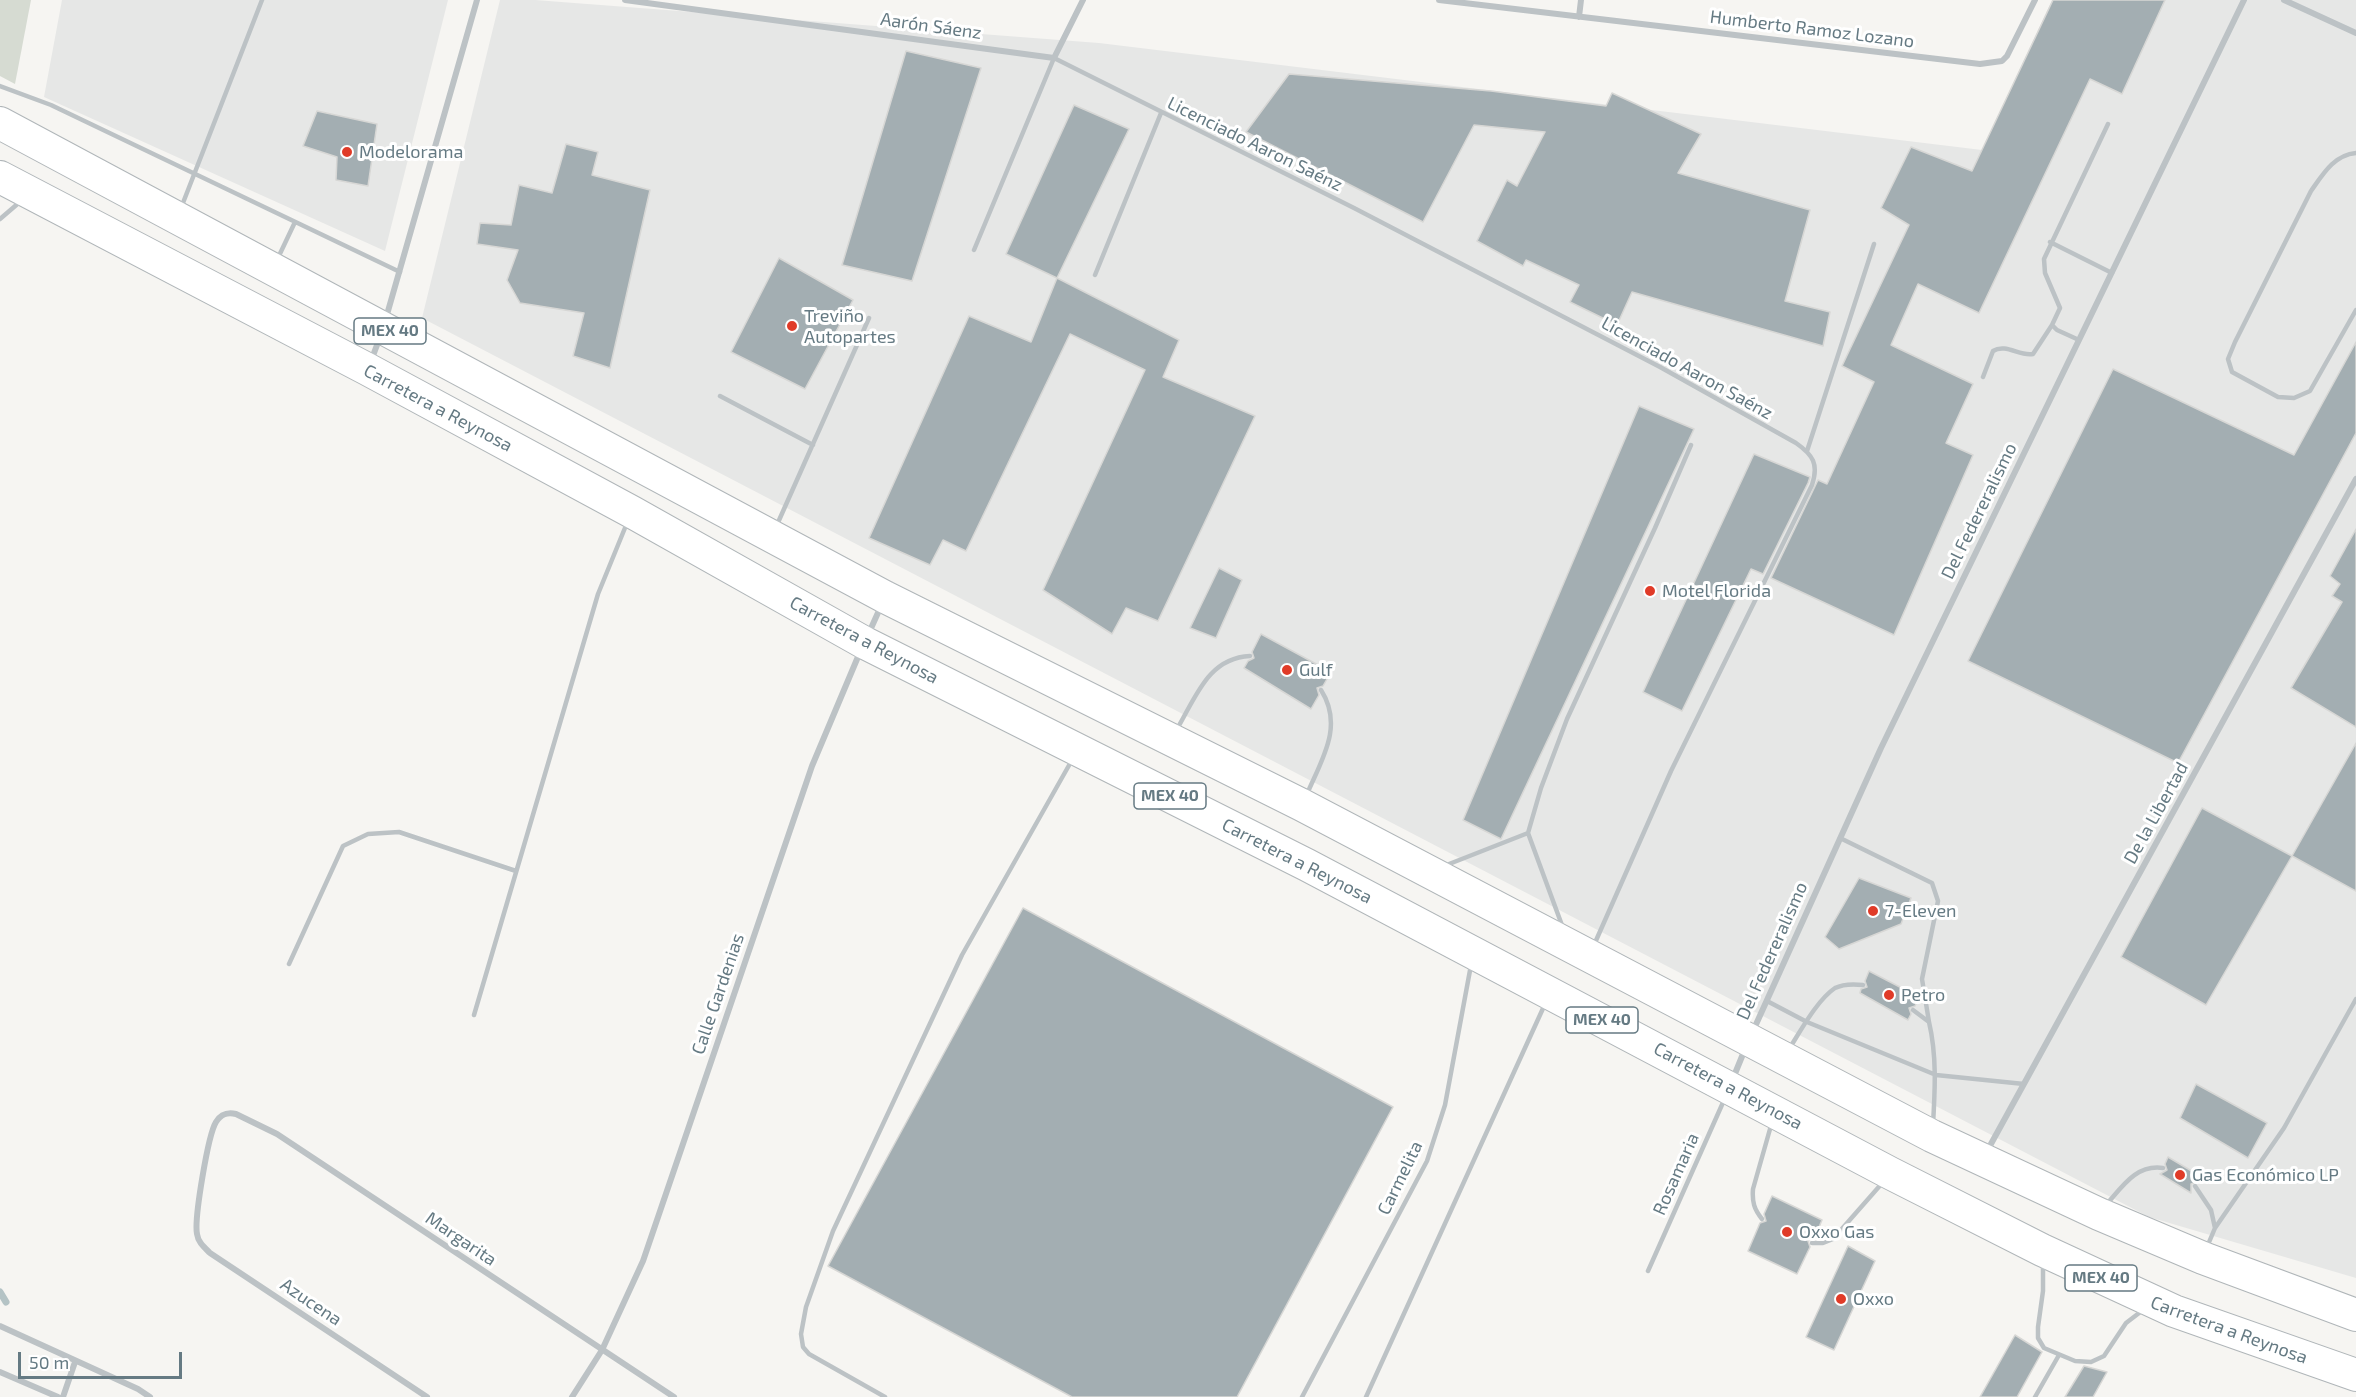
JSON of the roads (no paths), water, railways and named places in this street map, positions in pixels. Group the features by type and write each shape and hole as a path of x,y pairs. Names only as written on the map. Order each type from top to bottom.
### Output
{"main road":[{"name":"MEX 40","path":"0,123 885,597 1302,805 1932,1136 2098,1214 2203,1258 2356,1315"},
{"name":"Carretera a Reynosa","path":"0,177 367,369 632,512 865,643 1307,865 1890,1173 2042,1250 2153,1302 2355,1371"}],"street":[{"path":"367,369 384,327 477,0"},
{"name":"Aarón Sáenz","path":"625,0 1054,58"},
{"path":"1054,58 1083,0"},
{"name":"Humberto Ramoz Lozano","path":"1439,0 1980,64 2002,61 2013,47 2035,0"},
{"path":"1579,16 1581,0"},
{"name":"Del Federeralismo","path":"1730,1087 1749,1039 1886,737 2244,0"},
{"path":"2284,0 2356,33"},
{"name":"De la Libertad","path":"1982,1161 2356,479"},
{"name":"Calle Gardenias","path":"572,1397 602,1350 643,1261 812,766 885,597"},
{"name":"Margarita","path":"196,1220 211,1137 216,1123 222,1115 229,1113 244,1117 276,1134 674,1397"},
{"name":"Azucena","path":"196,1220 199,1241 210,1253 427,1397"},
{"path":"0,1326 138,1389 150,1397"},
{"path":"63,1397 75,1362"},
{"path":"0,1372 58,1397"}],"lane":[{"path":"176,219 262,0"},
{"path":"974,250 1054,58"},
{"name":"Licenciado Aaron Saénz","path":"1054,58 1354,208 1660,367 1807,451"},
{"path":"0,86 51,105 400,272"},
{"path":"1095,275 1161,113"},
{"path":"1983,377 1993,351 2002,348 2028,355 2034,354 2052,325 2060,308 2043,267 2050,242 2108,124"},
{"path":"2356,153 2343,154 2325,171 2311,191 2235,342 2228,359 2232,372 2278,397 2294,398 2310,391 2356,310"},
{"path":"0,219 31,193"},
{"path":"273,269 295,222"},
{"path":"2050,242 2112,273"},
{"path":"1580,950 1812,485 1816,465 1813,457 1807,451 1874,244"},
{"path":"772,535 869,318"},
{"path":"2052,325 2079,340"},
{"path":"720,396 813,445"},
{"path":"1580,950 1528,833 1541,788 1567,719 1691,445"},
{"path":"474,1016 598,594 632,512"},
{"path":"1171,740 1209,675 1222,663 1236,656 1250,656"},
{"path":"1302,805 1328,746 1332,722 1329,702 1322,690"},
{"path":"885,1397 809,1354 803,1347 801,1334 806,1307 833,1231 962,955 1078,750"},
{"path":"289,964 343,846 368,834 399,832 516,872"},
{"path":"1429,872 1528,833"},
{"path":"1840,838 1932,884 1938,901 1922,978 1934,1041 1936,1075 1932,1136"},
{"name":"Carmelita","path":"1302,1397 1427,1161 1445,1105 1474,953"},
{"path":"1784,1057 1826,997 1836,988 1851,984 1863,985"},
{"path":"1366,1397 1550,993"},
{"path":"2203,1258 2215,1228 2284,1128 2356,999"},
{"path":"1767,1001 1807,1022 1936,1075 2024,1084"},
{"path":"1913,1010 1929,1022"},
{"name":"Rosamaria","path":"1648,1271 1730,1087"},
{"path":"1762,1219 1755,1211 1753,1189 1775,1111"},
{"path":"2098,1214 2128,1180 2140,1171 2153,1167 2163,1168"},
{"path":"1812,1243 1823,1243 1833,1239 1890,1173"},
{"path":"2194,1186 2211,1210 2215,1228"},
{"path":"2042,1250 2043,1291 2038,1338 2044,1348 2074,1361 2091,1362 2104,1356 2126,1323 2153,1302"},
{"path":"2035,1397 2059,1355"}],"waterway":[{"path":"0,1292 6,1302"}],"place":[{"name":"Modelorama","path":"347,152"},
{"name":"Treviño Autopartes","path":"792,326"},
{"name":"Motel Florida","path":"1650,591"},
{"name":"Gulf","path":"1287,670"},
{"name":"7-Eleven","path":"1873,911"},
{"name":"Petro","path":"1889,995"},
{"name":"Gas Económico LP","path":"2180,1175"},
{"name":"Oxxo Gas","path":"1787,1232"},
{"name":"Oxxo","path":"1841,1299"}]}
